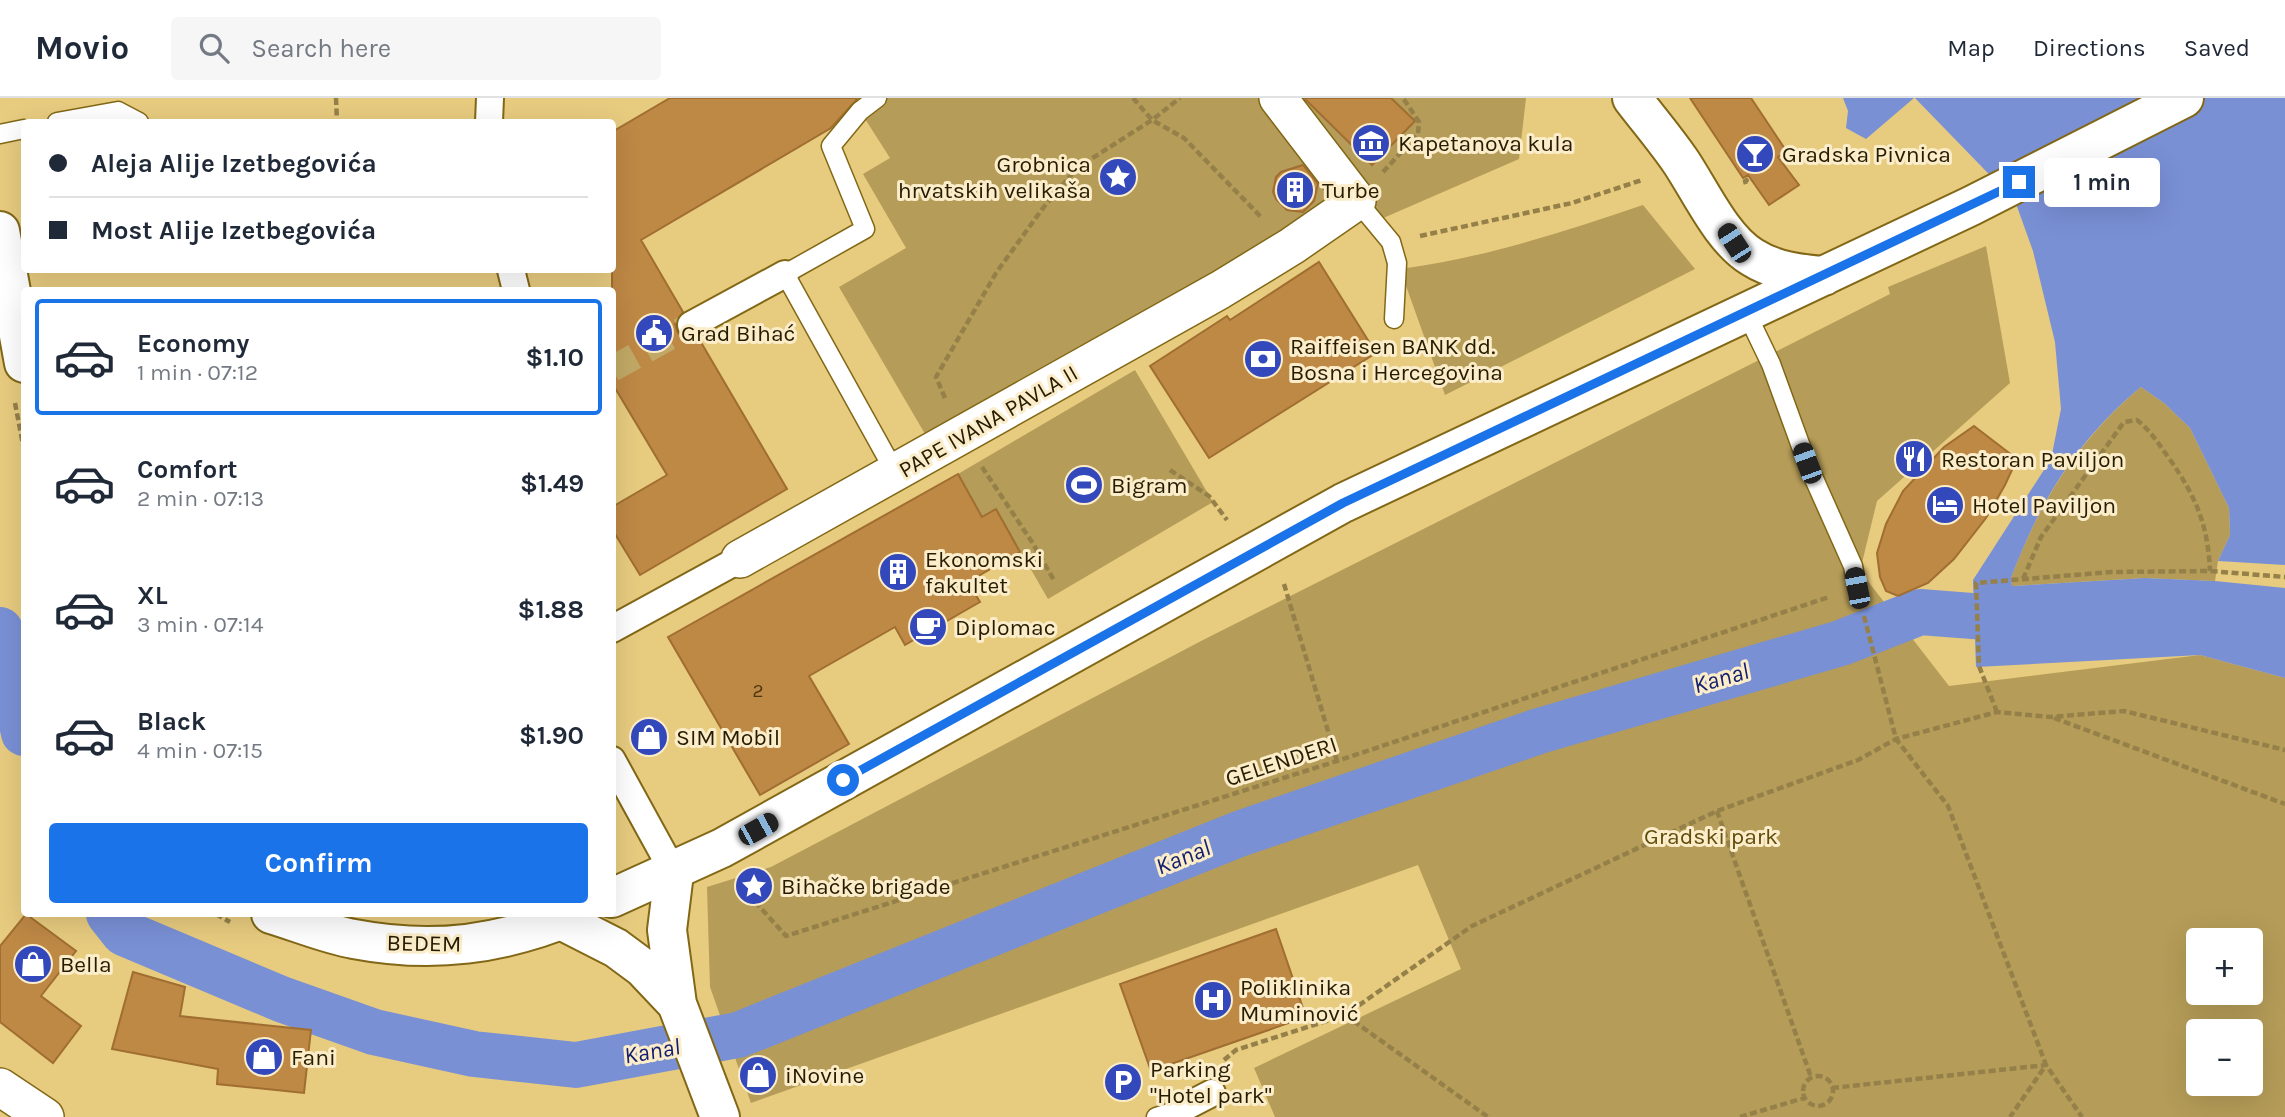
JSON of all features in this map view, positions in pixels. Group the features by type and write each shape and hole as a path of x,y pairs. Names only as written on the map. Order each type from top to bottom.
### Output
{"main road":[{"path":"1632,98 1679,159 1734,243 1752,257 1773,267 1796,274 1824,276"},
{"path":"616,896 674,873 722,848 1343,503 1972,206 2183,98"},
{"path":"0,231 21,346"},
{"path":"1734,243 1738,265 1735,317"},
{"path":"674,873 667,930 677,1004 718,1112"},
{"name":"BEDEM","path":"281,917 352,939 404,946 459,947 509,938 568,917"},
{"path":"568,917 643,968 677,1004"}],"street":[{"path":"489,119 490,98"},
{"path":"1278,98 1357,201"},
{"name":"PAPE IVANA PAVLA II","path":"616,627 896,474 961,434 1220,290 1292,246 1357,201"},
{"path":"691,325 785,274"},
{"path":"616,767 674,873"},
{"path":"0,1087 46,1117"},
{"path":"1169,1113 1212,1093"}],"lane":[{"path":"877,98 860,111 831,146 865,229 785,274 896,474"},
{"path":"74,119 118,111 133,119"},
{"path":"0,134 21,130"},
{"path":"1357,201 1391,242 1397,263 1394,319"},
{"path":"1735,317 1771,364 1807,463 1853,566 1857,588"}],"path":[{"path":"336,98 337,119"},
{"path":"1133,98 1152,120 1184,138 1237,193"},
{"path":"1055,582 961,434 936,377 996,273 1042,208 1077,168 1152,120 1180,98"},
{"path":"1357,201 1418,134 1419,122 1403,98"},
{"path":"2023,579 2041,537 2081,478 2124,422 2137,420 2151,431 2187,484 2201,511 2209,544 2210,571"},
{"path":"1170,470 1209,496 1252,554"},
{"path":"1997,712 1979,666 1976,583 2111,572 2210,571 2285,577"},
{"path":"1283,579 1337,761"},
{"path":"1857,588 1896,739 1948,806 2046,1065 2082,1117"},
{"name":"GELENDERI","path":"722,848 733,877 786,936 1337,761 1857,588"},
{"path":"1212,1093 1218,1066 1236,1050 1345,1015 1472,926 1717,811 1858,760 1896,739 1997,712 2050,717 2124,711 2285,750"},
{"path":"2050,717 2285,804"},
{"path":"1717,811 1811,1077"},
{"path":"1345,1015 1488,1117"},
{"path":"1832,1088 2046,1065"},
{"path":"2010,1117 2046,1065"},
{"path":"1811,1077 1826,1078 1832,1088 1831,1098 1823,1105 1812,1105 1804,1098 1803,1086 1811,1077"},
{"path":"1740,1117 1804,1098"}],"green space":[{"path":"877,98 1526,98 1519,159 1381,219 1357,201 935,451 839,287 906,248 863,174 890,158 860,111"},
{"path":"1643,205 1695,269 1445,395 1400,269 1493,251"},
{"name":"Gradski park","path":"1986,246 2010,383 1877,501 1860,571 1949,686 2200,655 2285,678 2285,1117 1275,1117 1254,1068 1461,969 1418,865 751,1103 710,987 707,887 771,867 1203,640 1890,294 1888,287"},
{"name":"Bigram","path":"1135,370 1213,502 1048,599 996,509 982,517 958,474"},
{"path":"2141,387 2164,403 2190,428 2229,508 2230,535 2218,561 2215,581 2145,578 2012,586 2011,578 2022,550 2063,474 2098,428"}],"water":[{"path":"1843,98 1914,98 1866,139 1846,128 1848,111"},
{"path":"1915,98 2285,98 2285,565 2218,561 2230,535 2229,508 2190,428 2164,403 2141,387 2118,407 2079,450 2048,498 2011,578 2012,586 2145,578 2285,588 2285,678 2200,655 1976,667 1973,580 2051,459 2061,409 2055,342 2033,251 2015,201"}],"building":[{"name":"Grad Bihać","path":"670,98 858,98 831,128 641,240 683,312 675,324 678,333 690,341 699,339 787,489 640,575 616,536 616,505 667,475 616,390 616,287 612,287 612,273 616,273 616,130"},
{"name":"Kapetanova kula","path":"1304,98 1391,98 1415,121 1372,165"},
{"name":"Gradska Pivnica","path":"1690,98 1751,98 1787,152 1778,157 1799,185 1769,205 1748,175 1743,178"},
{"name":"Turbe","path":"1303,165 1318,184 1314,201 1303,212 1287,210 1273,192 1276,177 1281,172"},
{"name":"Raiffeisen BANK dd. Bosna i Hercegovina","path":"1319,262 1376,353 1209,458 1150,366 1227,316 1230,320"},
{"name":"Hotel Paviljon","path":"1974,426 2017,459 2005,485 1986,518 1954,559 1928,583 1898,596 1886,591 1880,577 1877,553 1886,524 1903,491 1944,447"},
{"path":"958,474 982,517 996,509 1020,552 968,582 980,602 905,645 895,627 809,676 849,744 760,795 668,637"},
{"path":"24,917 30,917 76,951 41,996 81,1026 53,1063 0,1022 0,946"},
{"name":"Poliklinika Muminović","path":"1276,929 1306,1017 1151,1071 1120,984"},
{"path":"133,972 185,987 180,1016 311,1030 304,1093 217,1084 218,1069 112,1049"}],"waterway":[{"name":"Kanal","path":"111,917 124,933 281,999 374,1032 474,1054 576,1065 738,1035 1239,834 1539,731 1841,643 1920,612 2037,621"},
{"name":"Kanal","path":"0,630 21,720"}],"tunnel":[{"path":"616,367 691,325"}],"place":[{"name":"Kapetanova kula","path":"1371,143"},
{"name":"Gradska Pivnica","path":"1755,154"},
{"name":"Grobnica hrvatskih velikaša","path":"1118,177"},
{"name":"Turbe","path":"1295,190"},
{"name":"Grad Bihać","path":"654,333"},
{"name":"Raiffeisen BANK dd. Bosna i Hercegovina","path":"1263,359"},
{"name":"Restoran Paviljon","path":"1914,459"},
{"name":"Bigram","path":"1084,485"},
{"name":"Hotel Paviljon","path":"1945,505"},
{"name":"Ekonomski fakultet","path":"898,572"},
{"name":"Diplomac","path":"928,627"},
{"name":"SIM Mobil","path":"649,737"},
{"name":"Bihačke brigade","path":"754,886"},
{"name":"Bella","path":"33,964"},
{"name":"Poliklinika Muminović","path":"1213,1000"},
{"name":"Fani","path":"264,1057"},
{"name":"iNovine","path":"758,1075"},
{"name":"Parking \"Hotel park\"","path":"1123,1082"}],"route":[{"path":"843,780 1343,503 2019,182"}]}
